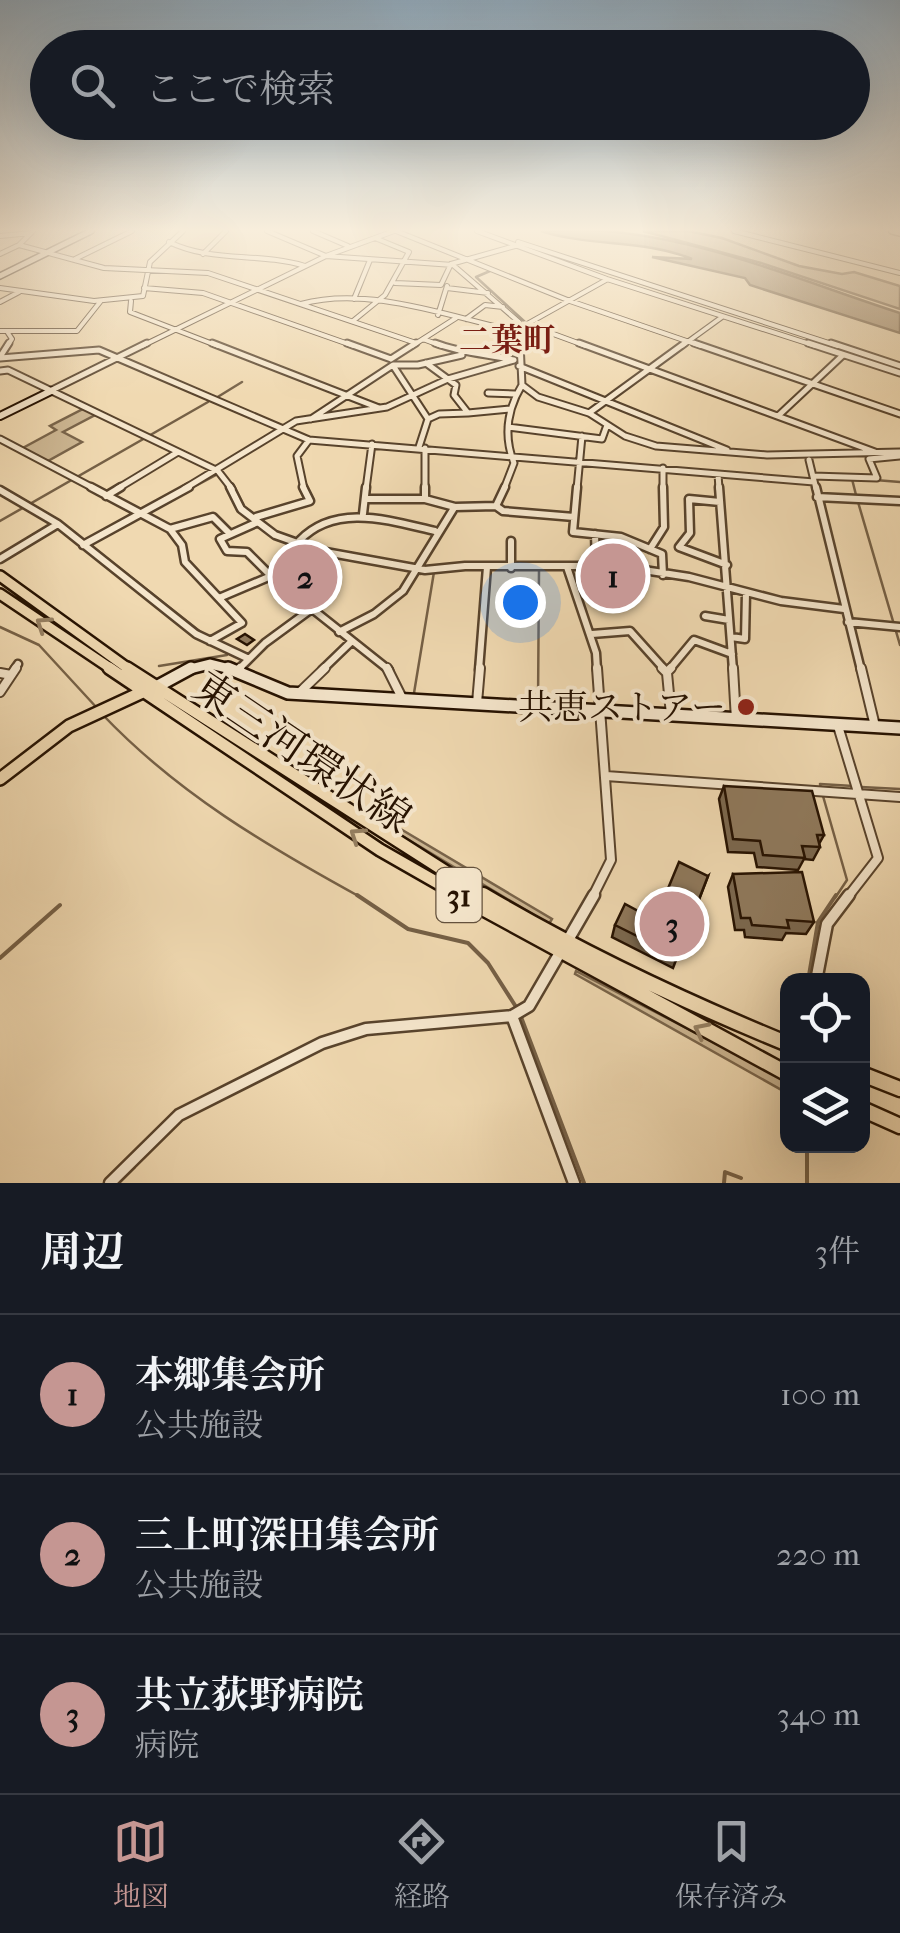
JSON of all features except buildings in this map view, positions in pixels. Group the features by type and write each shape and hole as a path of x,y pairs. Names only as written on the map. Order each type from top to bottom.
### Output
{"main road":[{"name":"東三河環状線","path":"0,576 151,689 380,850 780,1070"},
{"name":"東三河環状線","path":"0,594 151,689"},
{"name":"東三河環状線","path":"0,779 56,733 151,689"},
{"name":"東三河環状線","path":"563,948 780,1041"},
{"path":"870,1077 900,1088"},
{"path":"870,1113 900,1126"}],"street":[{"path":"247,286 462,354"},
{"path":"0,416 266,286"},
{"path":"354,299 359,286"},
{"path":"352,321 377,304 393,286"},
{"path":"438,315 444,286"},
{"path":"445,286 489,294"},
{"path":"479,286 519,322 522,384 538,397 589,413 644,444 734,452 900,454"},
{"path":"534,286 900,414"},
{"path":"301,304 315,297 354,299 520,330 595,286"},
{"path":"630,286 900,370"},
{"path":"649,286 900,370"},
{"path":"0,288 101,301 132,301 143,296 144,288 192,291 392,362 426,363 477,352 514,360 448,379 380,408 296,421 218,471 83,545"},
{"path":"0,302 20,292"},
{"path":"0,332 76,331 101,301"},
{"path":"132,301 130,312 380,408"},
{"path":"466,318 485,305 504,307"},
{"path":"589,413 723,317"},
{"path":"310,420 457,318"},
{"path":"529,325 881,454"},
{"path":"0,358 12,339 8,333"},
{"path":"0,358 97,350 310,440 813,479 877,478 869,459 900,454"},
{"path":"778,416 843,355"},
{"path":"392,362 428,419 422,448 425,499"},
{"path":"426,363 456,385 454,395 468,412"},
{"path":"519,366 734,452"},
{"path":"0,371 8,370 218,471 235,492 241,509 275,535 296,543 419,569 567,568 596,564 689,577 746,593 844,609"},
{"path":"496,506 512,472 512,454 507,445 510,409 522,384"},
{"path":"488,393 515,394"},
{"path":"428,419 440,414 510,409"},
{"path":"508,427 604,438 607,425"},
{"path":"582,436 573,532 621,538 650,549 664,556 663,575"},
{"path":"0,439 170,529 182,546 185,562 242,623 210,641"},
{"path":"310,440 297,456 302,485 310,502 257,520 220,539 227,550 248,552 310,610 389,670 402,699"},
{"path":"363,514 372,444"},
{"path":"106,496 179,452"},
{"path":"809,460 876,727"},
{"path":"650,549 664,526 662,468"},
{"path":"718,474 736,720"},
{"path":"0,490 58,524 210,641 249,659"},
{"path":"817,497 900,500"},
{"path":"365,499 425,499 455,507 496,506 502,511 574,517"},
{"path":"720,502 689,500 690,533 679,547 727,564"},
{"path":"340,632 390,606 419,569 435,531 455,507"},
{"path":"298,596 290,562 296,543 317,527 363,514 435,531"},
{"path":"170,529 212,517 230,533"},
{"path":"0,559 58,524"},
{"path":"595,534 596,564"},
{"path":"511,540 511,568"},
{"path":"218,598 290,562"},
{"path":"477,704 487,567"},
{"path":"110,1183 179,1115 322,1043 366,1030 518,1014 610,868 606,776 592,634 567,568"},
{"path":"731,637 745,639 746,593"},
{"path":"236,672 310,610"},
{"path":"704,616 730,620"},
{"path":"848,622 900,627"},
{"path":"592,634 628,629 667,673"},
{"path":"672,716 669,665 694,640 732,654"},
{"path":"298,694 352,641"},
{"path":"0,692 18,664"},
{"path":"151,689 203,664 216,664 272,690 298,694 900,728"},
{"path":"0,672 11,676"},
{"path":"817,973 827,924 878,858 838,726"},
{"path":"606,776 900,797"},
{"path":"518,1014 574,1183"}],"shaded area":[{"path":"754,286 822,286 900,313 900,333"},
{"path":"831,286 900,286 900,309"},
{"path":"85,408 97,414 63,432 82,442 46,462 21,449 56,430 50,426"},
{"path":"367,809 552,919 549,924 364,813"},
{"path":"576,971 780,1076 780,1089 575,974"}],"waterway":[{"path":"486,286 525,322"},
{"path":"216,398 242,382"},
{"path":"0,521 208,402"},
{"path":"190,489 216,475"},
{"path":"852,479 856,495"},
{"path":"875,480 900,482"},
{"path":"858,502 900,645"},
{"path":"111,533 90,545 202,633"},
{"path":"538,704 539,570"},
{"path":"414,693 434,572 420,574"},
{"path":"0,627 39,645 97,708"},
{"path":"159,666 227,655"},
{"path":"102,714 161,769 224,816 358,896"},
{"path":"821,788 820,784 853,786"},
{"path":"861,787 900,789"},
{"path":"823,796 847,880 835,898"},
{"path":"809,973 818,922 836,895"},
{"path":"358,896 362,898"},
{"path":"358,896 408,929 468,943 488,963 518,1010"},
{"path":"0,958 60,905"},
{"path":"521,1017 584,1183"},
{"path":"807,1153 807,1183"},
{"path":"118,1183 134,1167"},
{"path":"724,1183 725,1172 741,1178"}],"place":[{"name":"本郷集会所","path":"613,576"},
{"name":"三上町深田集会所","path":"305,577"},
{"name":"共恵ストアー","path":"746,707"},
{"name":"共立荻野病院","path":"672,924"}],"district":[{"name":"二葉町","path":"507,340"}]}
